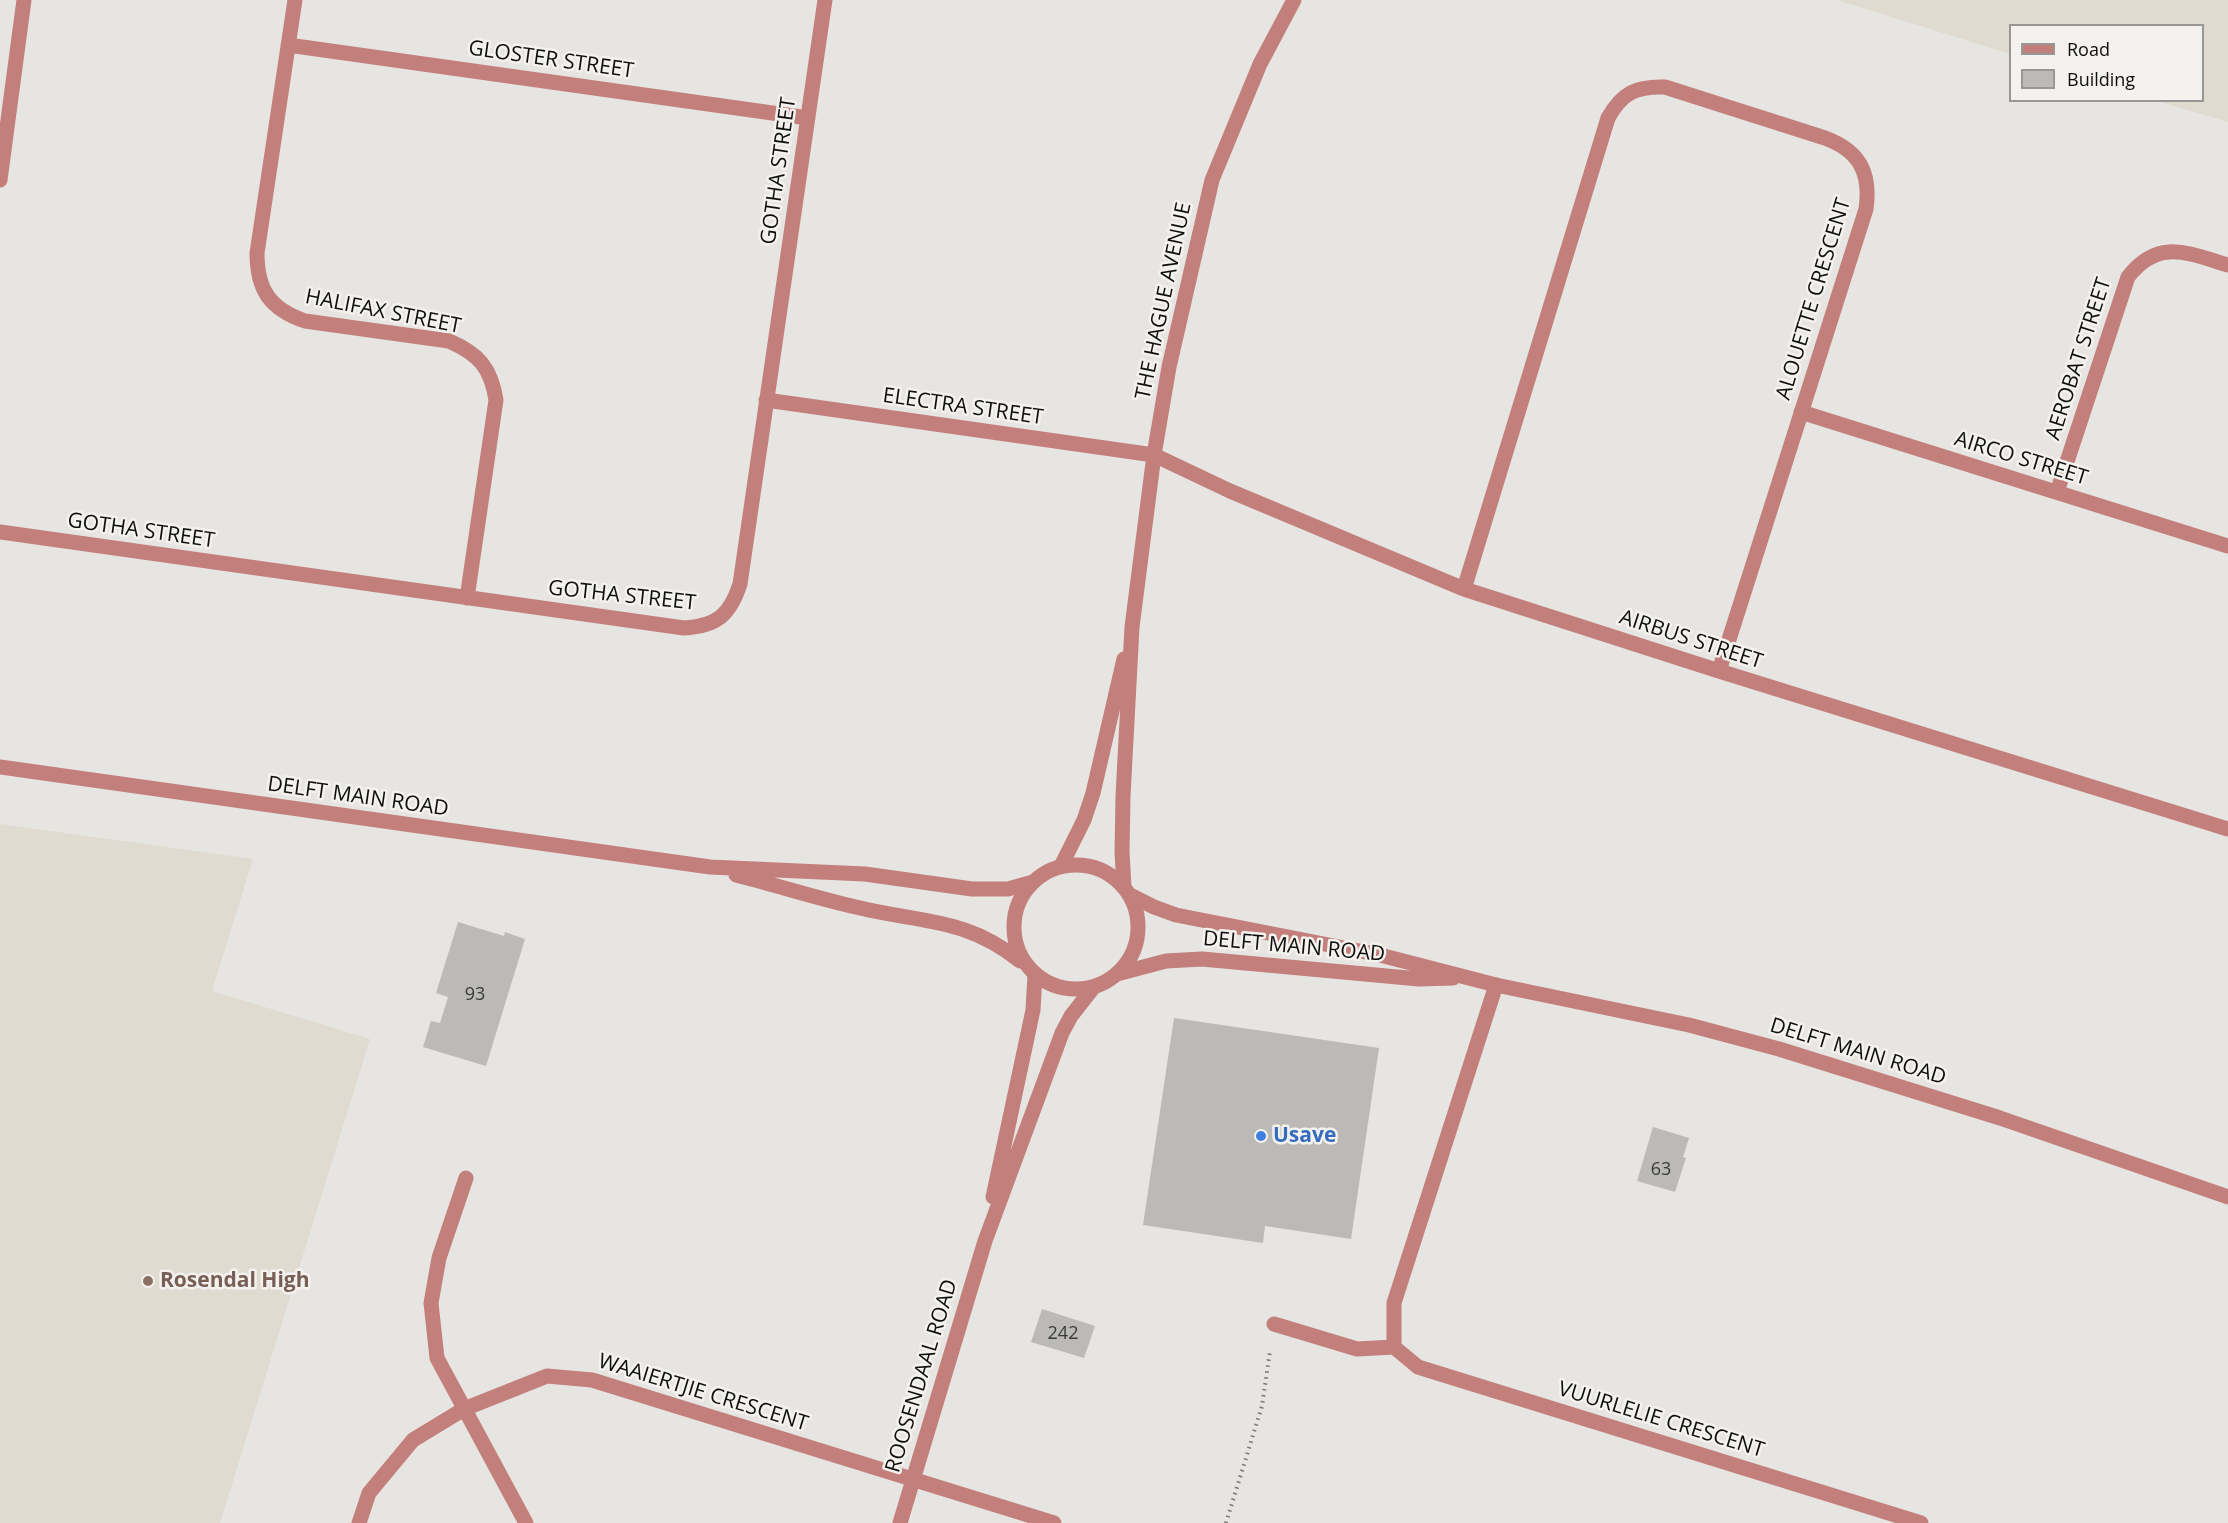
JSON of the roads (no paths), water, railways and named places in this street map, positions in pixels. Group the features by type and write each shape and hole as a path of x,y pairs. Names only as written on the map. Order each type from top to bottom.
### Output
{"street":[{"path":"0,180 24,0"},
{"name":"HALIFAX STREET","path":"295,0 256,253 260,282 266,295 276,307 290,316 305,321 449,341 466,349 481,361 489,373 496,400 467,598"},
{"name":"GOTHA STREET","path":"0,532 684,628 699,628 712,623 724,615 734,601 740,584 825,0"},
{"name":"THE HAGUE AVENUE","path":"1127,891 1122,852 1123,796 1132,627 1154,455 1173,346 1212,180 1260,64 1294,0"},
{"name":"GLOSTER STREET","path":"288,45 808,118"},
{"name":"ALOUETTE CRESCENT","path":"1464,589 1608,118 1623,97 1649,86 1665,87 1832,140 1849,150 1866,176 1868,193 1866,209 1719,671"},
{"name":"AEROBAT STREET","path":"2057,492 2128,277 2138,264 2153,255 2169,250 2228,265"},
{"name":"ELECTRA STREET","path":"766,400 1154,455"},
{"name":"AIRCO STREET","path":"1801,412 2228,546"},
{"name":"AIRBUS STREET","path":"1154,455 1230,490 1464,589 1719,671 2228,829"},
{"name":"THE HAGUE AVENUE","path":"1061,866 1084,820 1093,793 1132,627"},
{"name":"DELFT MAIN ROAD","path":"0,767 710,867 865,874 972,889 1008,888 1033,882"},
{"path":"1079,864 1095,867 1111,875 1127,891 1138,923 1137,942 1129,959 1117,974 1093,988 1078,990 1062,989 1047,983 1030,970 1016,947 1013,927 1017,906 1026,888 1033,882 1042,874 1061,866 1079,864"},
{"name":"DELFT MAIN ROAD","path":"710,867 858,908 968,929 987,938 1030,970"},
{"name":"DELFT MAIN ROAD","path":"1127,891 1154,908 1176,915 1380,956 1496,985 1678,1023 1779,1048 2000,1118 2228,1197"},
{"name":"DELFT MAIN ROAD","path":"1117,974 1166,961 1202,959 1419,979 1468,978"},
{"name":"ROOSENDAAL ROAD","path":"985,1241 1033,1010 1030,970"},
{"path":"1274,1324 1357,1349 1394,1347 1394,1303 1496,985"},
{"name":"ROOSENDAAL ROAD","path":"900,1523 985,1241 1062,1032 1076,1008 1093,988"},
{"path":"466,1178 439,1258 430,1303 437,1358 526,1523"},
{"name":"VUURLELIE CRESCENT","path":"1394,1347 1418,1367 1921,1523"},
{"name":"WAAIERTJIE CRESCENT","path":"359,1523 369,1493 413,1440 464,1409 547,1376 592,1380 1054,1523"}],"place":[{"name":"Usave","path":"1261,1136"},
{"name":"Rosendal High","path":"148,1281"}]}
